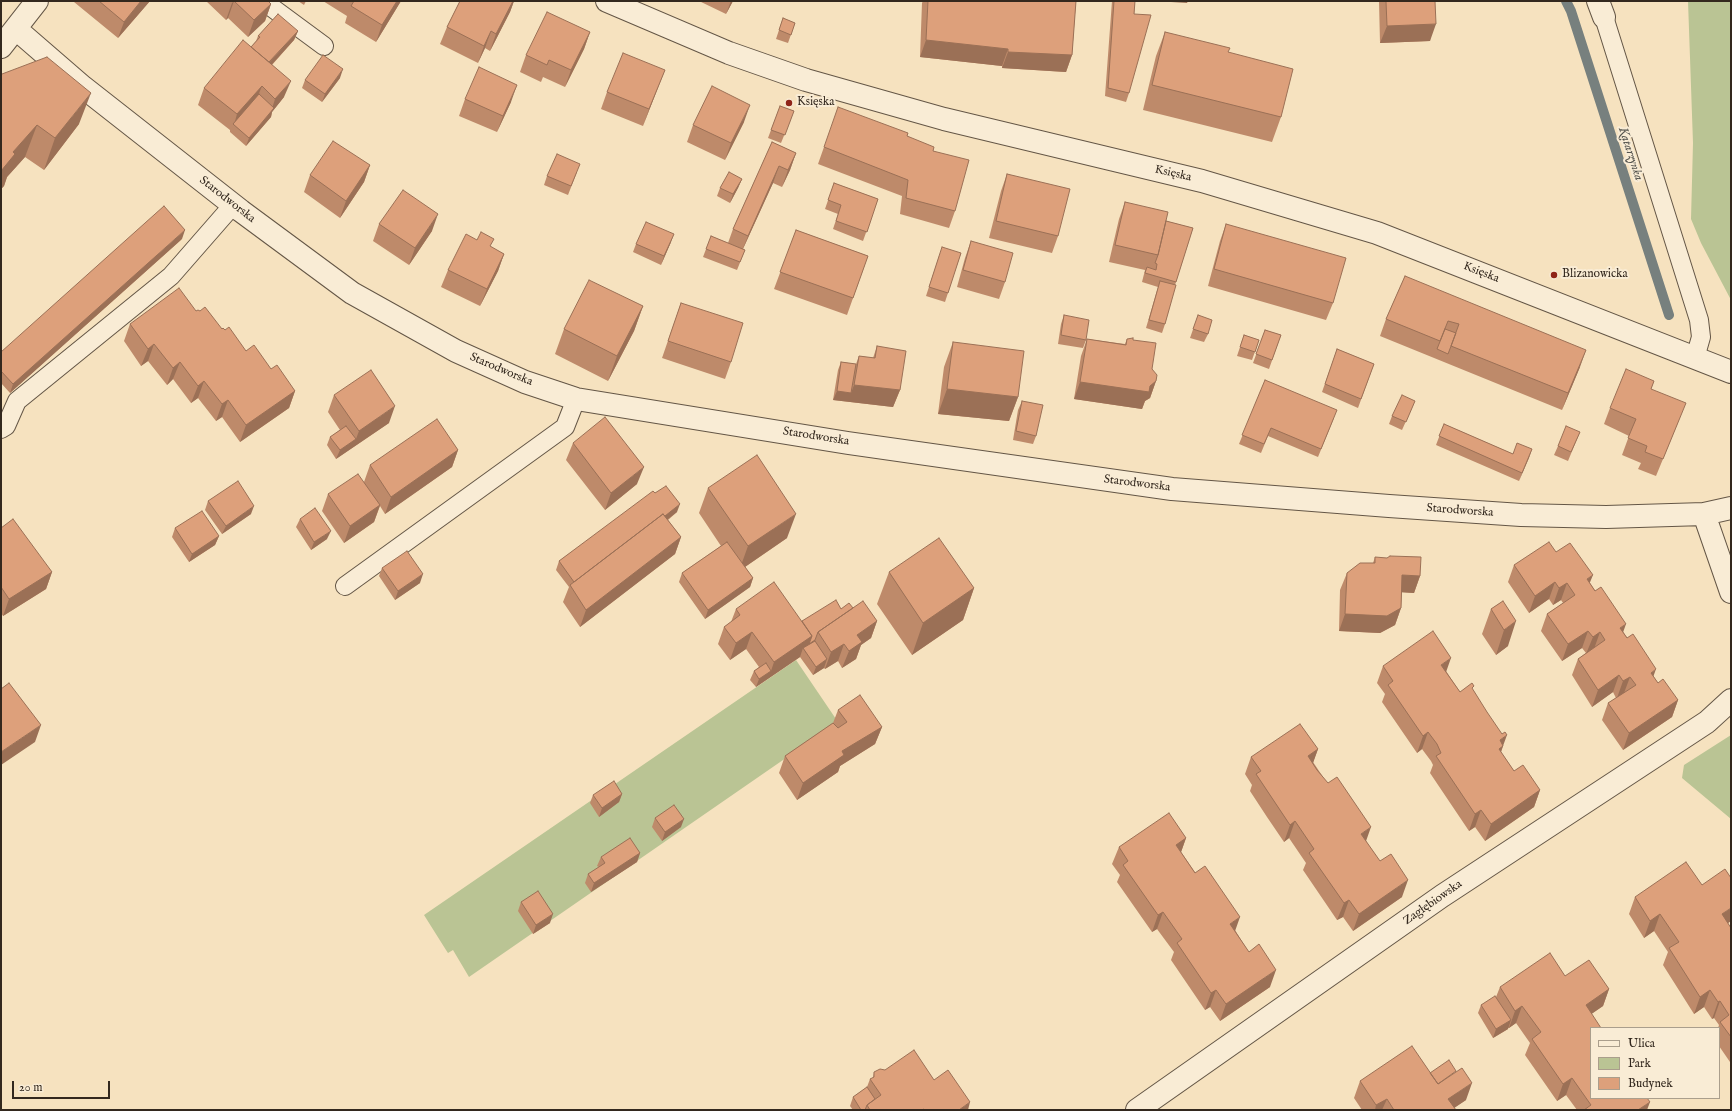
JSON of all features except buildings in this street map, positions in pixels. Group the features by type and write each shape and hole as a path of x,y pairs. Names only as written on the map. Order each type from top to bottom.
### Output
{"street":[{"path":"1,47 37,1"},
{"name":"Księska","path":"607,1 729,53 806,80 944,119 1202,181 1377,232 1731,372"},
{"name":"Starodworska","path":"16,29 73,79 233,205 295,253 352,293 399,321 463,354 525,382 576,399 856,444 1172,489 1521,515 1606,517 1704,514 1731,508"},
{"path":"1704,514 1731,592"},
{"name":"Zagłębiowska","path":"1137,1110 1442,896 1707,722 1731,700"}],"lane":[{"path":"263,1 324,46"},
{"path":"1601,9 1699,320 1701,337 1695,358"},
{"path":"1,429 6,426 17,402 171,276 233,205"},
{"path":"345,586 565,427 576,399"}],"green space":[{"path":"1688,1 1731,1 1731,300 1701,243 1691,219 1693,143"},
{"path":"796,660 838,722 469,977 453,950 448,953 424,915"},
{"path":"1731,735 1731,819 1682,778 1684,765"}],"waterway":[{"name":"Katarzynka","path":"1566,1 1571,11 1669,315"}],"place":[{"name":"Księska","path":"789,103"},
{"name":"Blizanowicka","path":"1554,275"}]}
